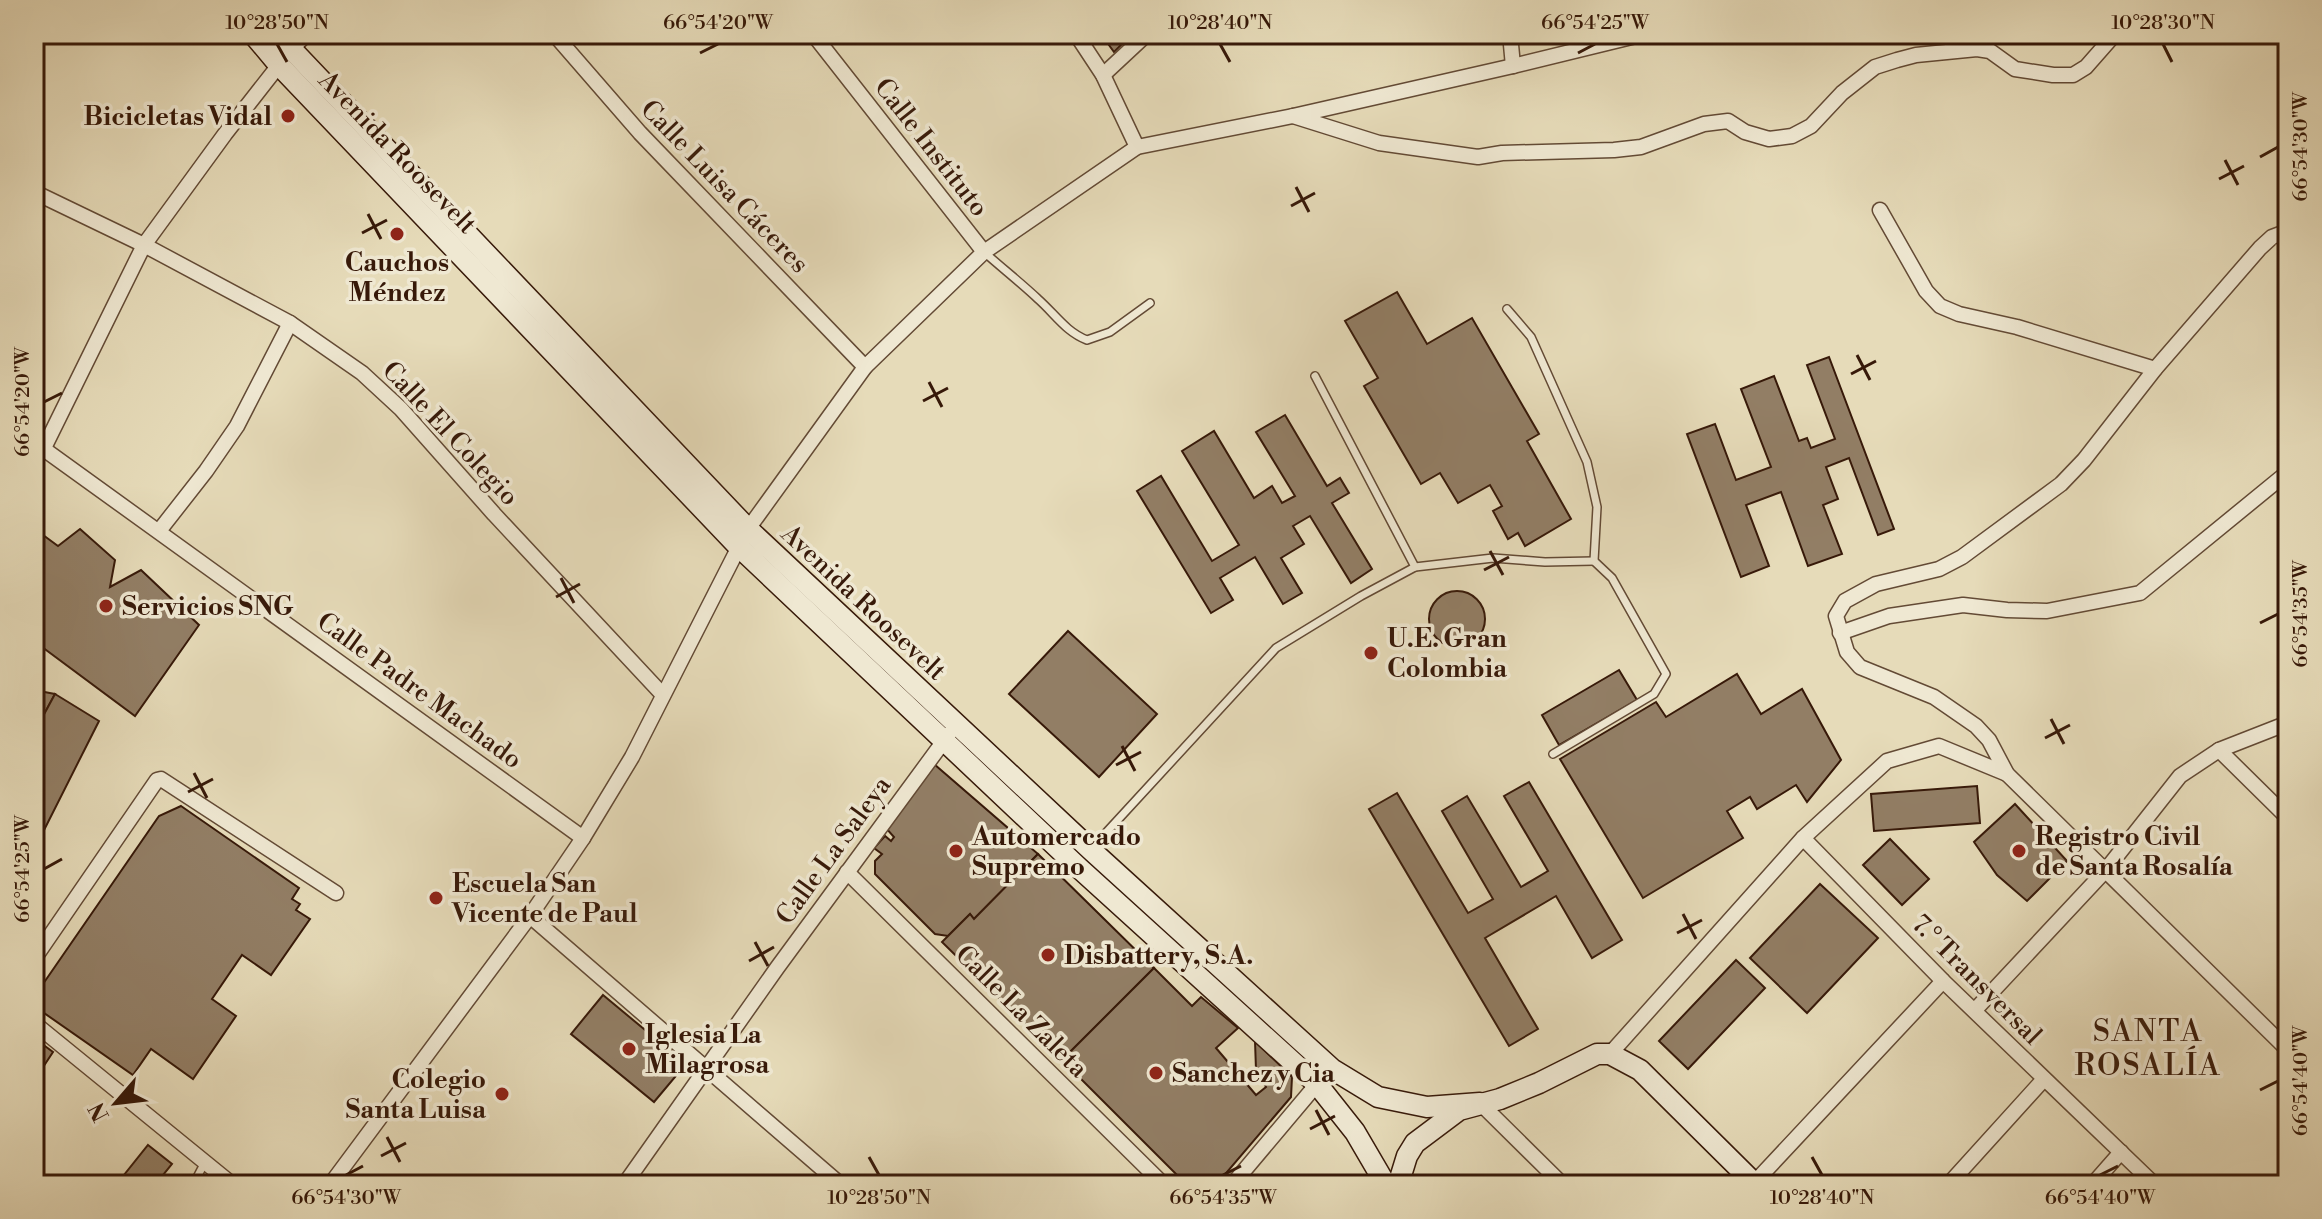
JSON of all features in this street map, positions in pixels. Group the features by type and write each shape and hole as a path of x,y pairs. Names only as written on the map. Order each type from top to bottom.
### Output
{"street":[{"path":"39,445 144,245 282,49 307,34"},
{"name":"Calle Luisa Cáceres","path":"554,34 640,133 865,367"},
{"name":"Calle Instituto","path":"813,34 984,252"},
{"path":"1076,34 1103,75 1137,147"},
{"path":"1103,75 1147,34"},
{"path":"1510,34 1513,66"},
{"path":"330,1185 530,916 583,838 632,757 743,538 865,367 984,252 1137,147 1293,116 1644,34"},
{"path":"1293,116 1379,143 1478,157 1502,153 1641,147 1704,124 1728,121 1745,132 1769,139 1792,136 1811,126 1842,93 1875,67 1916,55 1977,49 1990,51 2015,69 2073,75 2086,67 2115,34"},
{"name":"Avenida Roosevelt","path":"254,35 282,49 743,538 950,733 1079,868 1317,1084 1355,1132 1386,1185"},
{"name":"Calle El Colegio","path":"34,192 144,245 290,323 346,360 401,409 663,695"},
{"path":"1880,210 1926,291 1940,306 2155,369"},
{"path":"2288,231 2272,237 2260,248 2061,484 1951,563 1939,569 1876,584 1845,601 1836,616 1847,652 1860,667 1934,697 1976,726 1989,740 2007,774 2288,1050"},
{"path":"159,531 237,426 290,323"},
{"name":"Calle Padre Machado","path":"39,445 583,838"},
{"path":"1840,633 1889,616 1963,605 2047,611 2140,593 2288,472"},
{"path":"1975,1010 2105,871 2180,776 2219,750 2288,723"},
{"name":"Avenida Roosevelt","path":"950,733 1091,850 1343,1077 1378,1097 1404,1103 1427,1107 1480,1103"},
{"name":"Calle La Saleya","path":"624,1185 950,733"},
{"path":"1610,1054 1803,838 1887,761 1939,746 2007,774"},
{"path":"2219,750 2288,818"},
{"path":"34,959 157,780 161,779 336,893"},
{"name":"7.° Transversal","path":"1803,838 1943,981 2155,1185"},
{"name":"Calle La Zaleta","path":"847,872 1164,1185"},
{"path":"530,916 841,1185"},
{"path":"1398,1185 1407,1156 1415,1143 1459,1110 1500,1099 1597,1054 1610,1054 1640,1070 1755,1184 1943,981"},
{"path":"34,1023 233,1185"},
{"path":"1948,1185 2044,1079"},
{"path":"1232,1185 1317,1084"},
{"path":"1480,1103 1563,1185"},
{"path":"2092,1185 2121,1152"}],"lane":[{"path":"984,252 1075,336 1087,340 1110,332 1150,303"},
{"path":"1507,309 1531,337 1587,462 1597,507 1594,561"},
{"path":"1315,376 1415,567"},
{"path":"1091,850 1276,648 1415,567 1493,558 1545,562 1594,561 1612,578 1666,674 1654,694 1553,754"},
{"path":"193,1185 205,1162"}],"building":[{"path":"1101,34 1132,34 1114,52"},
{"path":"1397,292 1427,344 1472,318 1539,434 1527,441 1571,519 1525,546 1518,533 1508,539 1493,511 1502,506 1490,485 1458,503 1440,473 1421,484 1364,386 1378,378 1345,321"},
{"path":"1829,357 1894,529 1878,535 1849,458 1826,467 1838,499 1823,505 1842,554 1808,566 1781,492 1746,505 1769,566 1741,577 1687,434 1715,424 1736,480 1771,467 1741,389 1774,376 1799,441 1807,438 1811,448 1835,439 1807,365"},
{"path":"1285,415 1327,486 1340,478 1349,493 1332,503 1372,569 1351,583 1310,516 1293,526 1304,544 1281,558 1302,593 1283,604 1255,557 1220,578 1233,600 1211,613 1137,491 1161,476 1212,561 1239,545 1182,451 1214,431 1254,498 1272,486 1282,503 1295,496 1256,432"},
{"name":"Servicios SNG","path":"80,529 115,560 110,587 141,570 199,625 135,716 34,641 34,545 39,532 58,546"},
{"path":"1457,591 1477,599 1485,619 1477,639 1457,647 1437,639 1429,619 1437,599"},
{"path":"1068,631 1157,714 1099,777 1009,694"},
{"path":"1619,670 1637,700 1559,745 1542,715"},
{"path":"1737,674 1761,714 1802,689 1841,760 1807,802 1796,785 1757,809 1750,797 1727,811 1743,838 1643,898 1560,759 1656,702 1666,717"},
{"path":"34,690 55,694 34,733"},
{"path":"55,694 99,721 34,850 34,733"},
{"name":"Automercado Supremo","path":"934,764 1038,854 974,919 970,914 948,936 935,934 875,874 875,861 882,854 874,848 885,836 891,841 894,837 885,827"},
{"path":"1529,782 1622,940 1592,958 1556,896 1485,938 1538,1029 1509,1046 1369,809 1397,793 1468,913 1493,899 1442,811 1467,796 1521,887 1548,871 1504,796"},
{"path":"1977,786 1980,823 1874,831 1871,794"},
{"name":"Registro Civil de Santa Rosalía","path":"2015,804 2067,861 2027,901 1997,875 1974,842"},
{"path":"181,806 299,888 292,899 300,904 296,910 310,919 271,975 242,955 212,999 236,1016 193,1079 151,1049 133,1075 34,1006 34,997 159,816"},
{"path":"1890,839 1929,879 1902,905 1863,865"},
{"name":"Disbattery, S.A.","path":"1038,854 1154,968 1062,1060 942,942 970,914 974,919"},
{"path":"1820,884 1878,938 1807,1013 1750,958"},
{"path":"1736,960 1765,988 1688,1069 1659,1041"},
{"name":"Sanchez y Cia","path":"1154,968 1192,1006 1201,997 1238,1028 1216,1048 1256,1095 1266,1087 1256,1070 1255,1041 1292,1077 1291,1097 1216,1185 1187,1185 1062,1060"},
{"name":"Iglesia La Milagrosa","path":"603,995 686,1064 654,1102 571,1034"},
{"path":"34,1038 53,1052 34,1081"},
{"path":"148,1145 172,1164 155,1185 116,1185"}],"place":[{"name":"Bicicletas Vidal","path":"288,116"},
{"name":"Cauchos Méndez","path":"397,234"},
{"name":"Servicios SNG","path":"106,606"},
{"name":"U.E. Gran Colombia","path":"1371,653"},
{"name":"Automercado Supremo","path":"956,851"},
{"name":"Registro Civil de Santa Rosalía","path":"2019,851"},
{"name":"Escuela San Vicente de Paul","path":"436,898"},
{"name":"Disbattery, S.A.","path":"1048,955"},
{"name":"Iglesia La Milagrosa","path":"629,1049"},
{"name":"Sanchez y Cia","path":"1156,1073"},
{"name":"Colegio Santa Luisa","path":"502,1094"}],"district":[{"name":"SANTA ROSALÍA","path":"2148,1048"}]}
